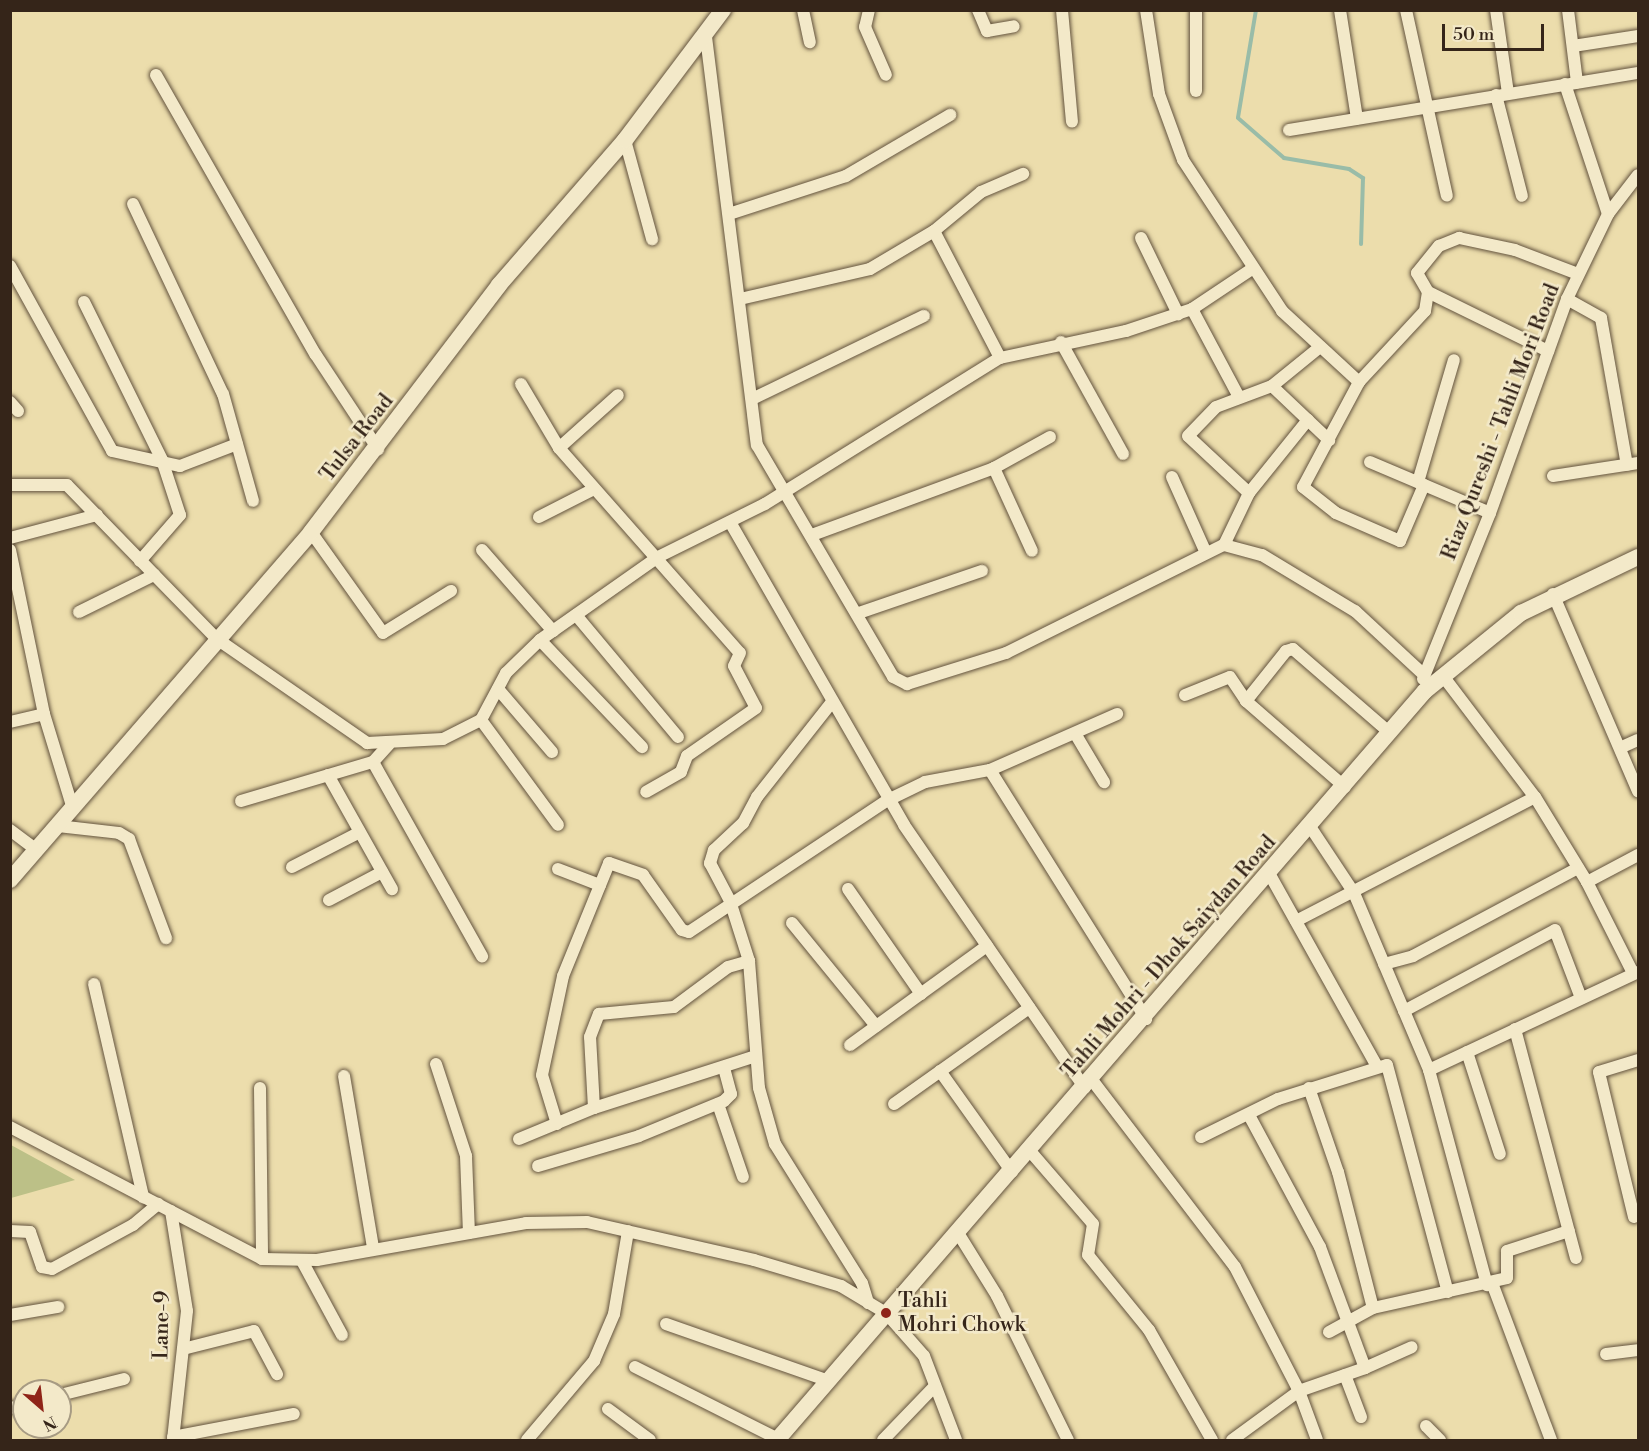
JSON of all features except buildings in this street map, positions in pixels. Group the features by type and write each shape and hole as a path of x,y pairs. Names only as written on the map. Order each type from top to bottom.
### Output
{"street":[{"name":"Tulsa Road","path":"10,880 311,532 378,449 500,285 625,140 706,37 723,10"},
{"path":"803,10 810,42"},
{"path":"869,10 865,27 886,75"},
{"path":"978,10 987,31 1014,26"},
{"path":"1062,10 1072,122"},
{"path":"1146,10 1159,94 1174,142 1252,269 1282,311 1359,382"},
{"path":"1196,10 1196,91"},
{"path":"1341,10 1357,118"},
{"path":"1406,10 1447,196"},
{"path":"1496,10 1502,94 1522,196"},
{"path":"1568,10 1573,46 1571,83 1608,214"},
{"path":"1573,46 1638,36"},
{"path":"706,37 757,445 784,493 859,613 893,677 907,684 1006,653 1224,545 1262,555 1355,611 1422,673 1425,691"},
{"path":"1289,130 1638,74"},
{"path":"156,75 316,355 378,449"},
{"path":"729,214 846,176 950,115"},
{"path":"625,140 652,239"},
{"path":"740,299 870,268 934,231 981,192 1023,174"},
{"name":"Riaz Qureshi - Tahli Mori Road","path":"1422,673 1490,513 1567,299 1608,214 1638,176"},
{"path":"133,204 223,394 254,501"},
{"path":"934,231 1000,358"},
{"path":"1141,238 1178,314"},
{"path":"1548,351 1428,292 1416,273 1439,246 1459,238 1515,250 1578,274"},
{"path":"10,266 107,448 180,466 237,444"},
{"path":"10,485 67,485 218,639 368,743 389,744 443,739 481,720 498,688 540,640 658,557 784,493 1000,358 1061,342 1126,331 1178,314 1192,309 1252,269"},
{"path":"1428,292 1414,328 1359,382 1302,487 1336,513 1400,541 1421,484 1454,360"},
{"path":"1553,476 1633,464 1601,318 1567,299"},
{"path":"84,302 162,460 180,515 140,561"},
{"path":"1192,309 1239,397"},
{"path":"752,399 924,316"},
{"path":"1061,342 1123,454"},
{"path":"1249,494 1188,436 1216,407 1272,386 1320,347"},
{"path":"521,384 559,448 658,557 740,653 734,666 756,708 687,756 681,772 646,792"},
{"path":"1272,386 1329,440"},
{"path":"559,448 618,395"},
{"path":"1224,545 1249,494 1308,420"},
{"path":"812,535 994,468 1050,437"},
{"path":"1370,462 1490,513"},
{"path":"994,468 1032,551"},
{"path":"1172,477 1206,553"},
{"path":"539,517 594,489"},
{"path":"10,538 97,515"},
{"path":"730,522 888,800 1029,1008 1236,1267 1299,1391 1317,1440"},
{"path":"311,532 383,633 451,591"},
{"path":"10,550 44,714 73,809"},
{"path":"482,550 553,631"},
{"name":"Tahli Mohri - Dhok Saiydan Road","path":"778,1440 886,1313 1012,1172 1311,828 1425,691 1521,613 1553,594 1638,557"},
{"path":"859,613 982,571"},
{"path":"79,612 154,575"},
{"path":"1553,594 1622,747 1638,791"},
{"path":"576,615 678,737"},
{"path":"540,640 642,747"},
{"path":"1246,701 1286,651 1293,649 1390,733"},
{"path":"1429,1070 1636,972 1587,882 1535,797 1443,676"},
{"path":"1185,695 1230,677 1246,701 1345,787"},
{"path":"498,688 552,752"},
{"path":"832,702 790,752 743,823 714,850 710,863 730,901 750,961 759,1088 775,1144 862,1283 868,1303"},
{"path":"10,722 44,714"},
{"path":"557,1124 544,1087 563,976 609,863 643,875 682,930 689,932 730,901 888,800 925,782 990,770 1076,735 1117,714"},
{"path":"481,720 558,825"},
{"path":"1076,735 1104,782"},
{"path":"1622,747 1638,740"},
{"path":"241,801 373,762 389,744"},
{"path":"373,762 482,956"},
{"path":"990,770 1146,1019"},
{"path":"328,775 392,889"},
{"path":"1296,921 1535,797"},
{"path":"58,826 119,833 129,839 166,938"},
{"path":"1311,828 1354,892 1429,1070 1489,1284 1551,1440"},
{"path":"10,830 35,849"},
{"path":"292,867 360,832"},
{"path":"1587,882 1638,855"},
{"path":"1384,964 1413,956 1578,868"},
{"path":"558,869 600,885"},
{"path":"329,900 382,872"},
{"path":"1270,875 1376,1065"},
{"path":"848,889 921,994"},
{"path":"792,922 876,1026"},
{"path":"1404,1011 1555,930 1581,998"},
{"path":"850,1045 987,946"},
{"path":"594,1108 590,1037 599,1014 674,1007 728,967 750,961"},
{"path":"94,984 144,1197"},
{"path":"894,1104 1029,1008"},
{"path":"1515,1029 1576,1258"},
{"path":"1467,1052 1500,1154"},
{"path":"519,1139 594,1108 756,1056"},
{"path":"1634,1217 1599,1072 1638,1060"},
{"path":"436,1064 466,1156 469,1233"},
{"path":"1201,1137 1309,1088 1376,1065 1387,1065 1448,1292"},
{"path":"538,1166 639,1136 718,1104 731,1094 724,1067"},
{"path":"940,1071 1012,1172"},
{"path":"344,1076 373,1248"},
{"path":"260,1088 262,1259"},
{"path":"1309,1088 1338,1172 1372,1308"},
{"path":"718,1104 743,1177"},
{"path":"1249,1115 1320,1247 1365,1368"},
{"path":"10,1126 262,1259 302,1261 526,1223 587,1222 754,1260 841,1286 886,1313 924,1356 956,1440"},
{"path":"1030,1151 1093,1224 1088,1255 1149,1330 1212,1440"},
{"path":"10,1232 30,1232 42,1266 52,1269 133,1225 158,1204"},
{"name":"Lane-9","path":"171,1211 187,1311 173,1439"},
{"path":"527,1440 594,1361 614,1314 628,1230"},
{"path":"1329,1332 1372,1308 1489,1284 1507,1278 1507,1251 1569,1231"},
{"path":"958,1233 997,1296 1068,1440"},
{"path":"302,1261 342,1335"},
{"path":"10,1315 58,1307"},
{"path":"666,1324 829,1381"},
{"path":"183,1349 254,1331 277,1374"},
{"path":"1232,1440 1299,1391 1365,1368 1412,1347"},
{"path":"1605,1354 1638,1350"},
{"path":"635,1367 778,1440"},
{"path":"1345,1375 1361,1417"},
{"path":"72,1392 124,1379"},
{"path":"883,1440 935,1386"},
{"path":"608,1409 650,1440"},
{"path":"173,1439 294,1413"},
{"path":"1426,1426 1440,1440"}],"green space":[{"path":"11,1145 75,1180 11,1198"}],"waterway":[{"path":"1256,10 1238,118 1284,158 1349,169 1363,178 1361,244"}],"place":[{"name":"Tahli Mohri Chowk","path":"886,1313"}]}
